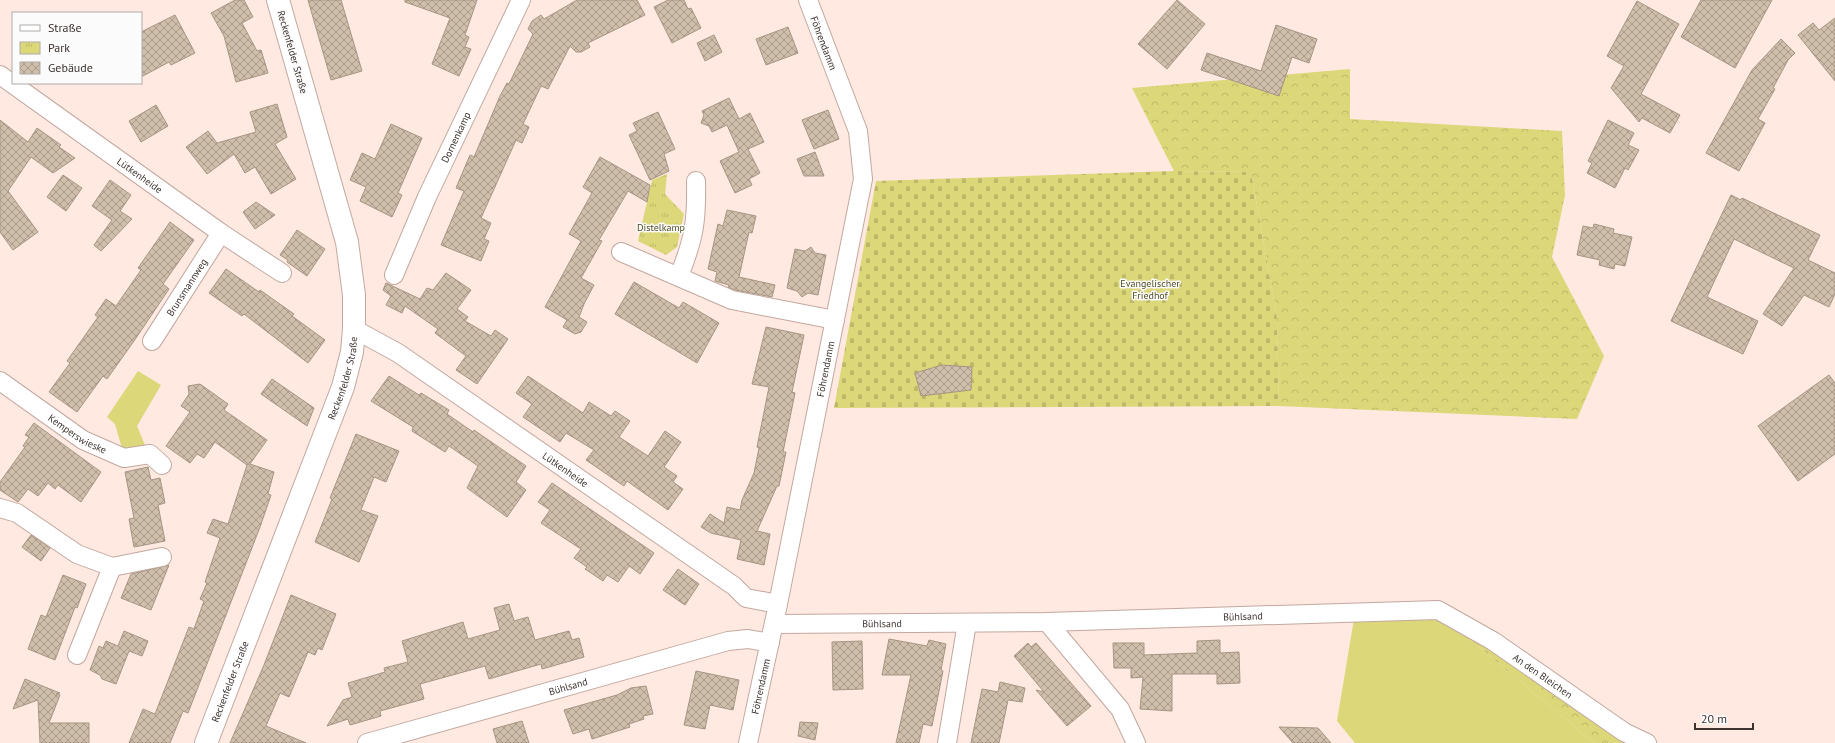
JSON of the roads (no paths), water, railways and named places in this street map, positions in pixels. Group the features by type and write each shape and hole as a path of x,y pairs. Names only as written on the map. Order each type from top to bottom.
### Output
{"street":[{"name":"Reckenfelder Straße","path":"206,743 343,387 352,352 354,295 347,242 278,0"},
{"name":"Dornenkamp","path":"394,275 428,197 520,0"},
{"name":"Föhrendamm","path":"748,743 774,624 863,179 858,131 808,0"},
{"name":"Lütkenheide","path":"0,75 12,84"},
{"name":"Lütkenheide","path":"13,84 221,233 282,273"},
{"path":"679,276 690,249 697,215 696,181"},
{"name":"Brunsmannweg","path":"152,341 221,233"},
{"path":"621,252 732,300 835,320"},
{"name":"Lütkenheide","path":"354,329 398,353 734,586 746,598 778,604"},
{"name":"Kemperswieske","path":"0,381 83,440 124,458 150,454 162,466"},
{"path":"0,508 17,514 76,554 112,567 162,557"},
{"path":"77,655 112,567"},
{"name":"Bühlsand","path":"774,624 1047,622 1438,610"},
{"name":"An den Bleichen","path":"1438,610 1493,641 1624,732 1647,743"},
{"path":"1047,622 1120,709 1136,743"},
{"path":"947,743 967,623"},
{"name":"Bühlsand","path":"367,743 728,641 748,639 770,643"}],"park label":[{"name":"Distelkamp","path":"661,227"},
{"name":"Evangelischer Friedhof","path":"1150,288"}]}
